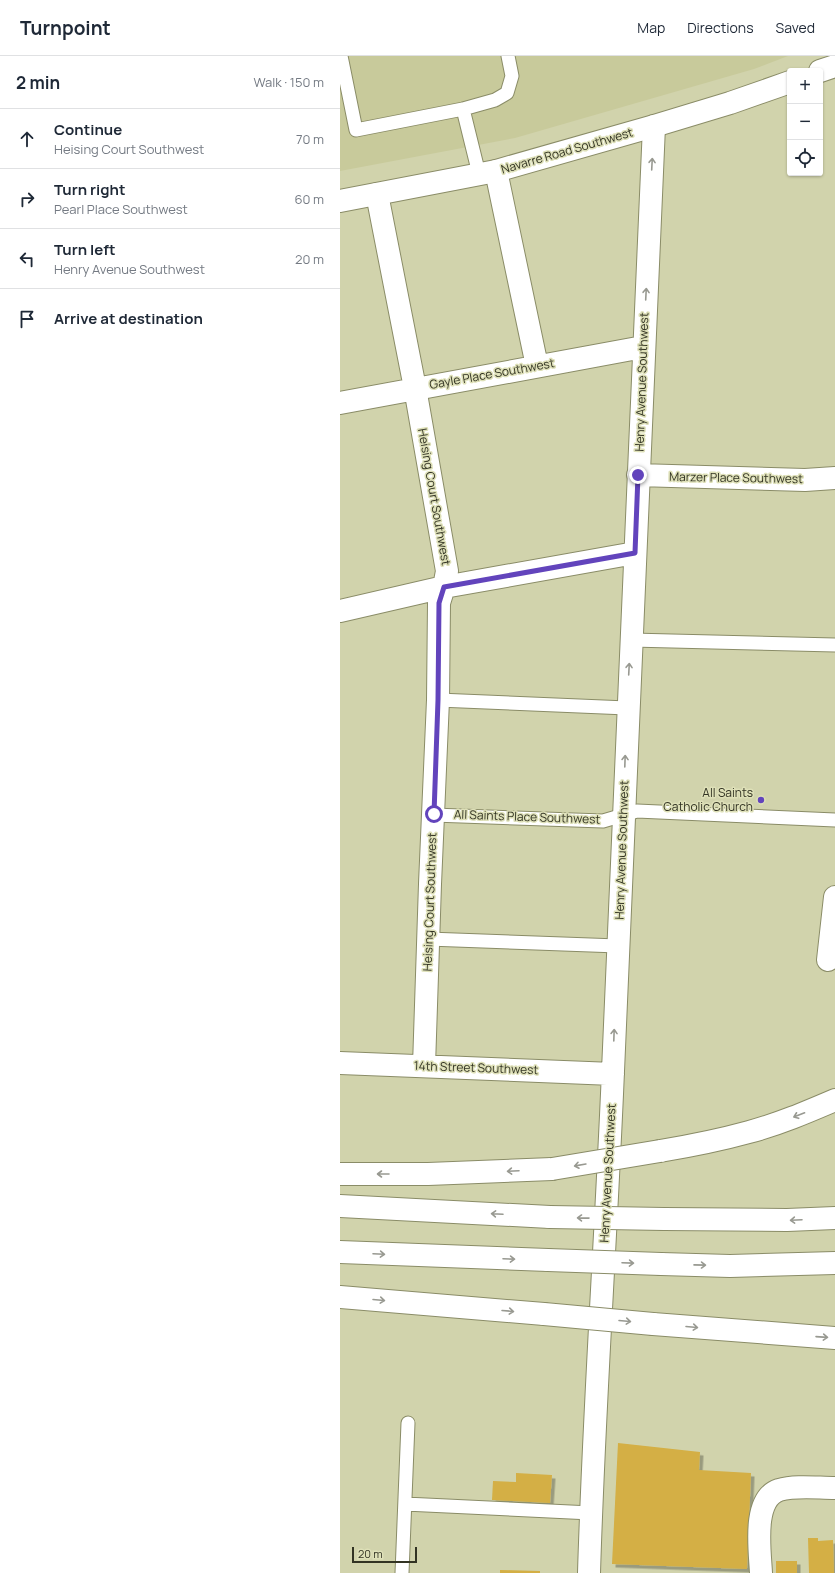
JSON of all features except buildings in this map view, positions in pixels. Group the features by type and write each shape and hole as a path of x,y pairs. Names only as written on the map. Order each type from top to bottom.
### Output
{"main road":[{"path":"823,70 835,66"},
{"name":"Navarre Road Southwest","path":"340,201 487,172 654,126 730,103 787,83"},
{"name":"Henry Avenue Southwest","path":"589,1573 613,1074 627,708 654,126"},
{"path":"487,172 537,366"},
{"name":"Heising Court Southwest","path":"377,194 415,388 448,571 439,603 438,700 424,1066"},
{"name":"Gayle Place Southwest","path":"340,403 644,347"},
{"name":"Marzer Place Southwest","path":"638,475 805,480 835,478"},
{"path":"340,611 444,587 635,553"},
{"path":"828,960 835,897"},
{"name":"14th Street Southwest","path":"340,1063 613,1074"},
{"path":"340,1174 428,1174 552,1169 703,1143 750,1132 799,1116 835,1100"},
{"path":"340,1206 550,1217 787,1220 835,1218"},
{"path":"340,1252 730,1266 835,1263"},
{"path":"340,1297 835,1338"},
{"path":"761,1573 761,1515 762,1509 768,1497 778,1490 793,1488 835,1488"}],"lane":[{"path":"341,56 356,130 463,109 495,100 507,93 512,76 508,56"},
{"path":"463,109 487,172"},
{"path":"631,640 835,645"},
{"path":"438,700 627,708"},
{"name":"All Saints Place Southwest","path":"434,814 602,821 637,811 835,820"},
{"path":"428,939 618,946"},
{"path":"402,1573 408,1423"},
{"path":"405,1504 591,1513"}],"shaded area":[{"path":"340,56 788,56 754,69 515,138 340,171"}],"place":[{"name":"All Saints Catholic Church","path":"761,800"}],"route":[{"path":"434,814 438,700 439,603 444,587 635,553 638,475"}]}
